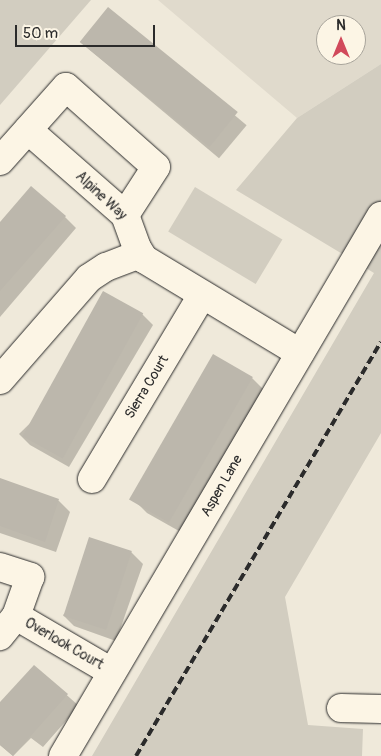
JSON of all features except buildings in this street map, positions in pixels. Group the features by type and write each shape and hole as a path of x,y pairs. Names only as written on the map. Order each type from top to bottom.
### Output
{"street":[{"path":"0,162 66,87 156,167 125,215"},
{"name":"Alpine Way","path":"28,130 125,215 140,254"},
{"name":"Aspen Lane","path":"63,756 381,216"},
{"path":"0,380 89,278 106,267 140,254 151,264 300,353"},
{"name":"Sierra Court","path":"92,479 202,295"},
{"name":"Overlook Court","path":"0,566 30,576 8,626 112,672"},
{"path":"341,708 381,709"}],"shaded area":[{"path":"0,0 91,0 0,105"},
{"path":"158,0 381,0 381,64 297,118"},
{"path":"381,64 381,433 285,597 308,725 363,729 362,756 92,756 374,273 236,190 297,118"},
{"path":"195,187 282,240 256,284 168,232"}],"railway":[{"path":"136,756 381,342"}]}
